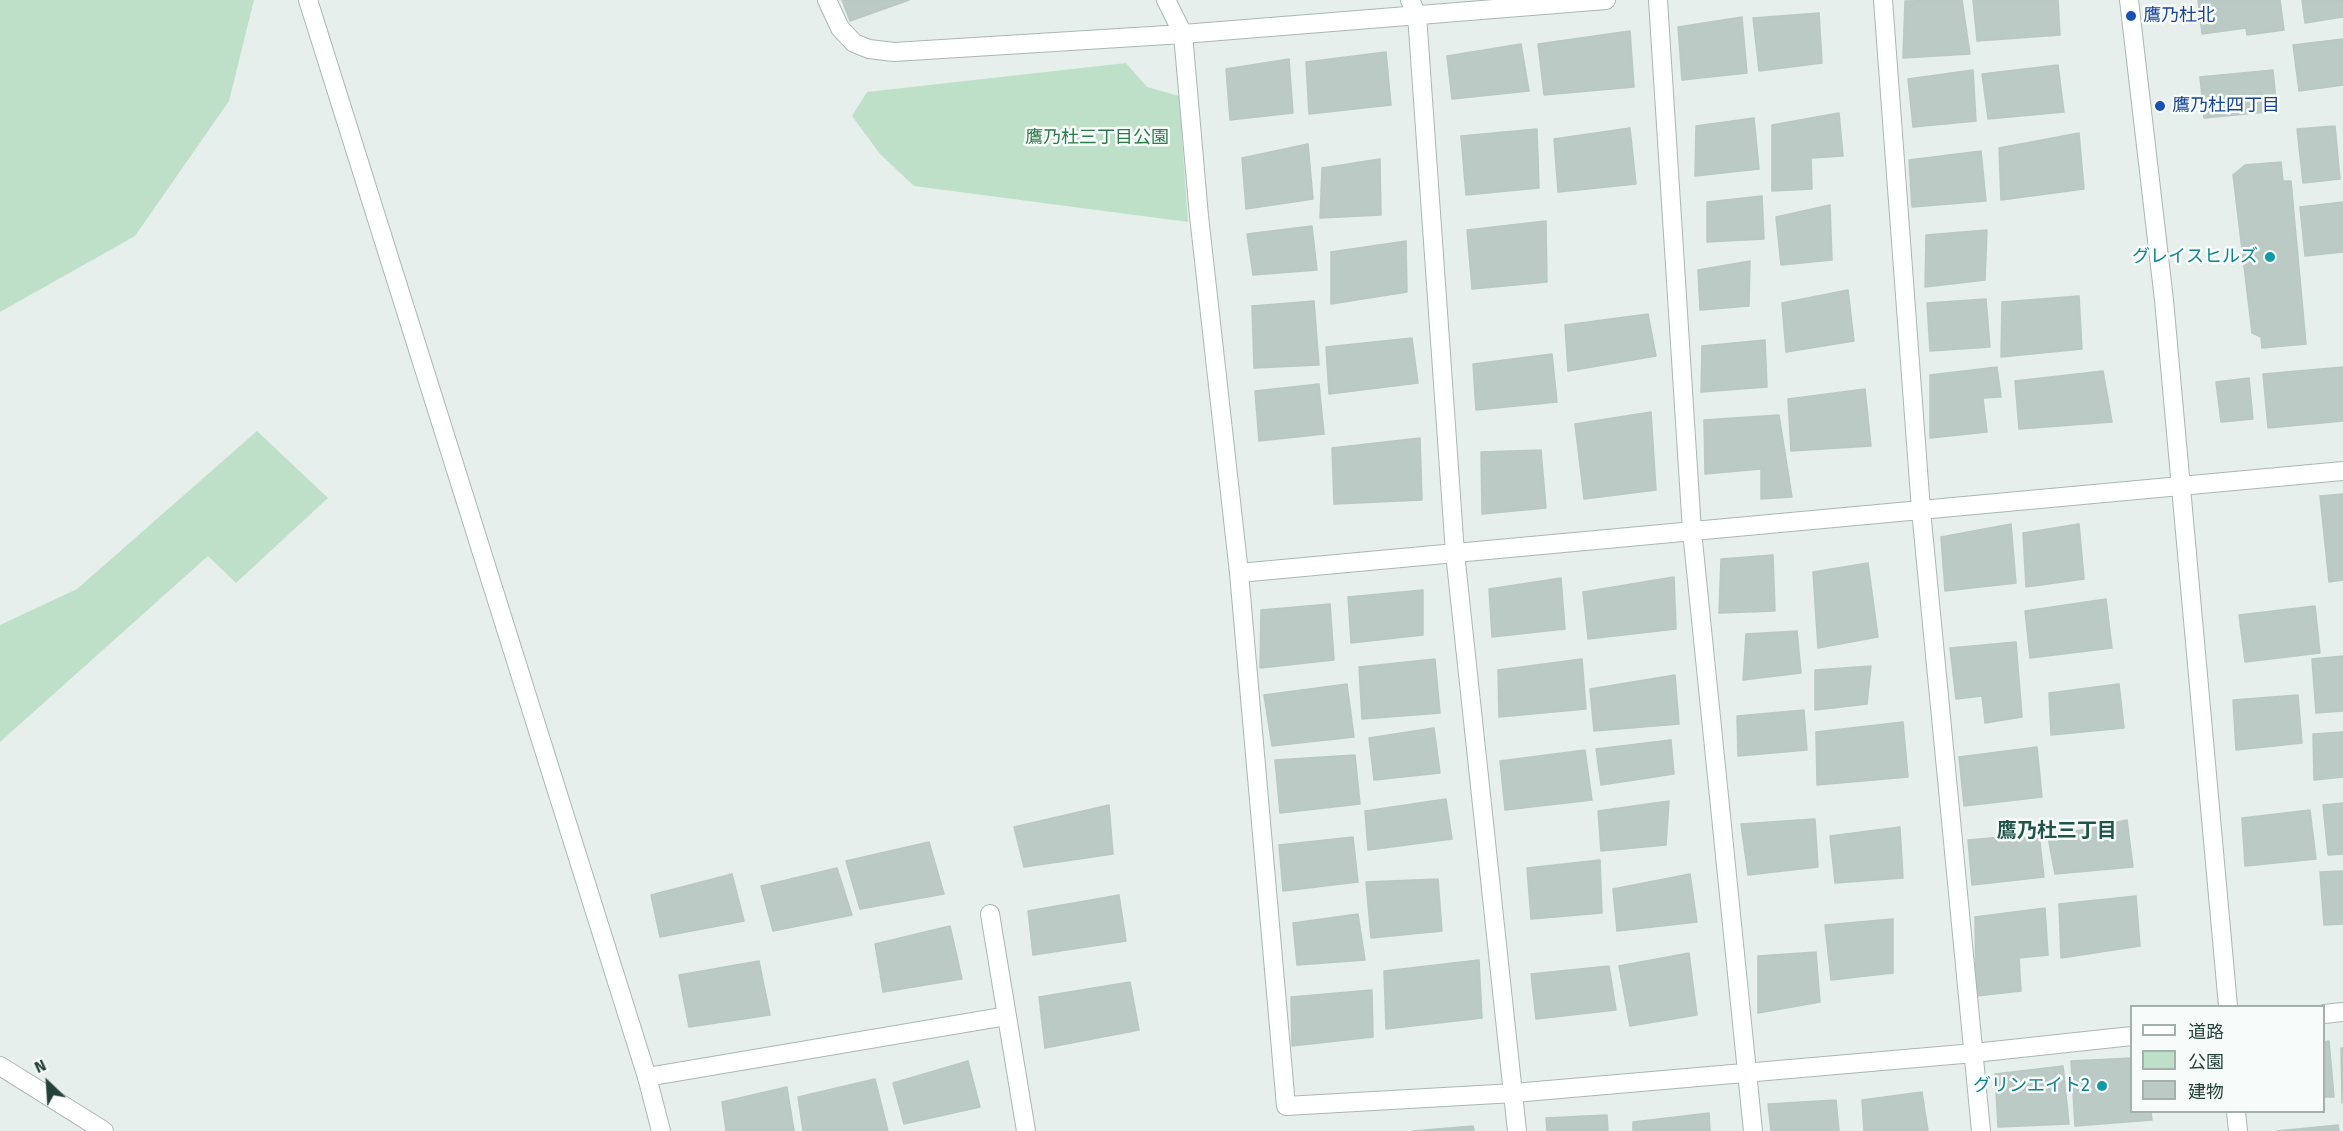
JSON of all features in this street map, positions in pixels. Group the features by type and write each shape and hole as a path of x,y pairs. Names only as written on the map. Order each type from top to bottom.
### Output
{"street":[{"path":"308,0 647,1077 661,1131"},
{"path":"827,0 840,28 854,43 869,49 894,52 1183,34 1413,8 1606,0"},
{"path":"1166,0 1183,34 1199,216 1239,573 1286,1106 1514,1093 1974,1053 2130,1036"},
{"path":"1658,0 1692,531 1753,1131"},
{"path":"1883,0 1921,510 1981,1131"},
{"path":"2129,0 2164,300 2228,1005"},
{"path":"1413,8 1455,553 1517,1131"},
{"path":"1239,573 2343,471"},
{"path":"990,914 1026,1131"},
{"path":"2325,1014 2343,1012"},
{"path":"647,1077 1007,1016"},
{"path":"0,1066 104,1131"},
{"path":"2236,1113 2238,1131"}],"green space":[{"path":"0,0 254,0 229,101 135,236 0,312"},
{"name":"鷹乃杜三丁目公園","path":"1126,63 1147,87 1179,96 1188,222 914,186 880,154 852,116 867,92"},
{"path":"257,431 328,498 236,583 208,556 0,742 0,625 77,589"}],"building":[{"path":"842,0 909,0 850,21"},
{"path":"1962,0 1970,54 1903,58 1905,1"},
{"path":"1973,0 2058,0 2060,35 1977,41"},
{"path":"2198,0 2280,0 2284,30 2247,35 2246,28 2202,34"},
{"path":"2302,0 2343,0 2343,17 2305,23"},
{"path":"1819,13 1822,63 1759,71 1753,18"},
{"path":"1742,17 1747,73 1682,80 1678,27"},
{"path":"1630,31 1634,87 1544,95 1538,44"},
{"path":"2343,39 2343,85 2299,91 2293,45"},
{"path":"1521,44 1529,91 1452,99 1447,56"},
{"path":"1386,52 1391,105 1309,114 1306,62"},
{"path":"1289,59 1293,113 1230,120 1226,69"},
{"path":"2058,65 2064,112 1988,119 1982,74"},
{"path":"1973,70 1976,121 1913,127 1908,79"},
{"path":"2273,70 2277,111 2204,118 2200,77"},
{"path":"1839,113 1843,156 1811,158 1812,189 1772,191 1772,125"},
{"path":"1754,118 1759,169 1695,176 1696,126"},
{"path":"2335,126 2340,179 2303,183 2297,129"},
{"path":"1630,128 1636,184 1558,192 1554,139"},
{"path":"1537,129 1539,188 1466,195 1461,136"},
{"path":"2079,133 2084,189 2001,200 1999,148"},
{"path":"1308,144 1313,199 1246,209 1242,158"},
{"path":"1981,151 1986,201 1912,207 1909,160"},
{"path":"1380,159 1381,215 1320,218 1322,168"},
{"name":"グレイスヒルズ","path":"2281,162 2283,181 2291,181 2306,344 2262,348 2261,337 2252,333 2233,175 2245,165"},
{"path":"1762,196 1764,239 1707,242 1707,202"},
{"path":"2343,202 2343,252 2305,256 2300,207"},
{"path":"1830,205 1832,260 1781,265 1776,217"},
{"path":"1546,221 1547,282 1472,289 1467,230"},
{"path":"1312,226 1317,270 1253,275 1247,234"},
{"path":"1987,230 1985,280 1925,287 1926,235"},
{"path":"1406,241 1407,292 1331,304 1331,252"},
{"path":"1750,261 1749,306 1700,310 1698,270"},
{"path":"1848,290 1854,341 1786,352 1782,303"},
{"path":"2079,296 2082,349 2001,357 2002,302"},
{"path":"1986,299 1990,347 1930,351 1927,303"},
{"path":"1314,301 1319,365 1254,368 1252,306"},
{"path":"1648,314 1656,356 1568,371 1565,325"},
{"path":"1412,338 1418,383 1329,394 1326,347"},
{"path":"1765,340 1767,387 1701,392 1702,346"},
{"path":"1552,354 1557,402 1476,410 1473,364"},
{"path":"1997,367 2001,397 1983,398 1987,432 1930,438 1930,375"},
{"path":"2343,367 2343,421 2268,428 2263,374"},
{"path":"2103,371 2112,422 2019,429 2015,381"},
{"path":"2249,378 2253,419 2221,422 2216,382"},
{"path":"1319,384 1324,434 1259,441 1255,391"},
{"path":"1865,389 1871,446 1791,451 1788,399"},
{"path":"1651,412 1656,490 1584,499 1575,424"},
{"path":"1779,415 1792,497 1761,499 1761,469 1705,474 1704,420"},
{"path":"1420,438 1422,500 1334,504 1332,448"},
{"path":"1541,450 1546,508 1482,514 1481,452"},
{"path":"2343,494 2343,580 2329,582 2320,496"},
{"path":"2011,524 2016,583 1945,591 1941,537"},
{"path":"2079,524 2084,579 2026,587 2023,533"},
{"path":"1773,555 1775,611 1719,613 1721,559"},
{"path":"1868,563 1878,637 1818,648 1813,572"},
{"path":"1674,577 1676,629 1588,639 1583,592"},
{"path":"1561,578 1565,629 1492,637 1489,589"},
{"path":"1423,590 1423,635 1351,643 1348,597"},
{"path":"2106,599 2112,648 2030,658 2025,611"},
{"path":"1330,604 1334,660 1260,668 1261,610"},
{"path":"2315,606 2320,653 2245,662 2239,615"},
{"path":"1797,631 1801,673 1743,680 1746,634"},
{"path":"2016,642 2022,717 1985,723 1982,696 1956,699 1950,648"},
{"path":"2343,656 2343,711 2316,713 2312,659"},
{"path":"1435,659 1440,713 1362,719 1359,667"},
{"path":"1582,659 1586,709 1499,717 1498,670"},
{"path":"1871,666 1867,704 1815,710 1815,670"},
{"path":"1675,675 1679,724 1594,731 1590,689"},
{"path":"1347,684 1354,737 1272,746 1264,695"},
{"path":"2119,684 2124,728 2051,735 2049,693"},
{"path":"2298,695 2302,743 2236,750 2233,700"},
{"path":"1804,710 1807,750 1738,756 1737,716"},
{"path":"1903,722 1908,777 1817,785 1816,732"},
{"path":"1434,728 1440,773 1374,780 1369,738"},
{"path":"2343,732 2343,777 2314,780 2313,734"},
{"path":"1671,740 1674,774 1601,785 1596,749"},
{"path":"2037,747 2042,797 1964,806 1959,757"},
{"path":"1585,750 1592,800 1505,810 1500,761"},
{"path":"1355,755 1360,804 1280,813 1275,760"},
{"path":"1446,799 1452,839 1368,850 1365,811"},
{"path":"1669,801 1666,845 1601,851 1598,811"},
{"path":"2343,803 2343,854 2328,855 2323,805"},
{"path":"1109,805 1113,854 1024,867 1014,827"},
{"path":"2310,810 2316,859 2245,866 2242,818"},
{"path":"1815,819 1818,867 1748,875 1741,824"},
{"path":"2127,820 2133,867 2055,874 2048,837"},
{"path":"1900,827 1903,878 1835,883 1830,836"},
{"path":"2039,834 2044,877 1972,885 1968,840"},
{"path":"1353,837 1358,882 1283,891 1279,845"},
{"path":"929,842 944,894 860,909 846,861"},
{"path":"1600,860 1602,913 1531,919 1527,868"},
{"path":"837,868 852,915 773,931 761,886"},
{"path":"2343,871 2343,924 2324,925 2320,872"},
{"path":"732,874 744,921 660,937 651,895"},
{"path":"1690,874 1697,922 1617,931 1613,889"},
{"path":"1438,879 1442,931 1371,938 1366,882"},
{"path":"1119,895 1126,941 1033,955 1028,911"},
{"path":"2136,896 2140,946 2061,958 2059,904"},
{"path":"2045,908 2048,955 2019,958 2021,991 1976,996 1975,917"},
{"path":"1358,914 1365,960 1297,965 1293,923"},
{"path":"1893,919 1893,973 1831,980 1825,925"},
{"path":"950,926 962,979 883,992 875,944"},
{"path":"1816,952 1820,1002 1758,1013 1758,956"},
{"path":"1689,953 1697,1015 1630,1026 1619,966"},
{"path":"1479,960 1482,1018 1386,1029 1384,971"},
{"path":"759,961 770,1015 689,1027 679,975"},
{"path":"1609,966 1616,1010 1536,1019 1531,974"},
{"path":"1130,982 1139,1030 1045,1048 1039,997"},
{"path":"1372,990 1373,1037 1292,1046 1291,997"},
{"path":"2329,1041 2334,1097 2325,1097 2325,1042"},
{"path":"2341,1048 2343,1048 2342,1103"},
{"name":"グリンエイト2","path":"2130,1058 2130,1113 2151,1113 2152,1120 2075,1126 2071,1061"},
{"path":"968,1061 980,1107 904,1124 893,1083"},
{"path":"2063,1066 2069,1124 1998,1127 1995,1074"},
{"path":"875,1079 888,1131 803,1131 798,1097"},
{"path":"787,1087 794,1131 726,1131 722,1102"},
{"path":"1922,1092 1928,1131 1864,1131 1862,1100"},
{"path":"1836,1100 1839,1131 1771,1131 1768,1104"},
{"path":"1709,1113 1710,1131 1633,1131 1633,1122"},
{"path":"1607,1115 1608,1131 1547,1131 1546,1118"},
{"path":"2338,1125 2339,1131 2277,1131"},
{"path":"1473,1126 1474,1131 1413,1131"}],"place":[{"name":"鷹乃杜北","path":"2131,16"},
{"name":"鷹乃杜四丁目","path":"2160,106"},
{"name":"グレイスヒルズ","path":"2270,257"},
{"name":"グリンエイト2","path":"2102,1086"}],"district":[{"name":"鷹乃杜三丁目","path":"2057,831"}]}
